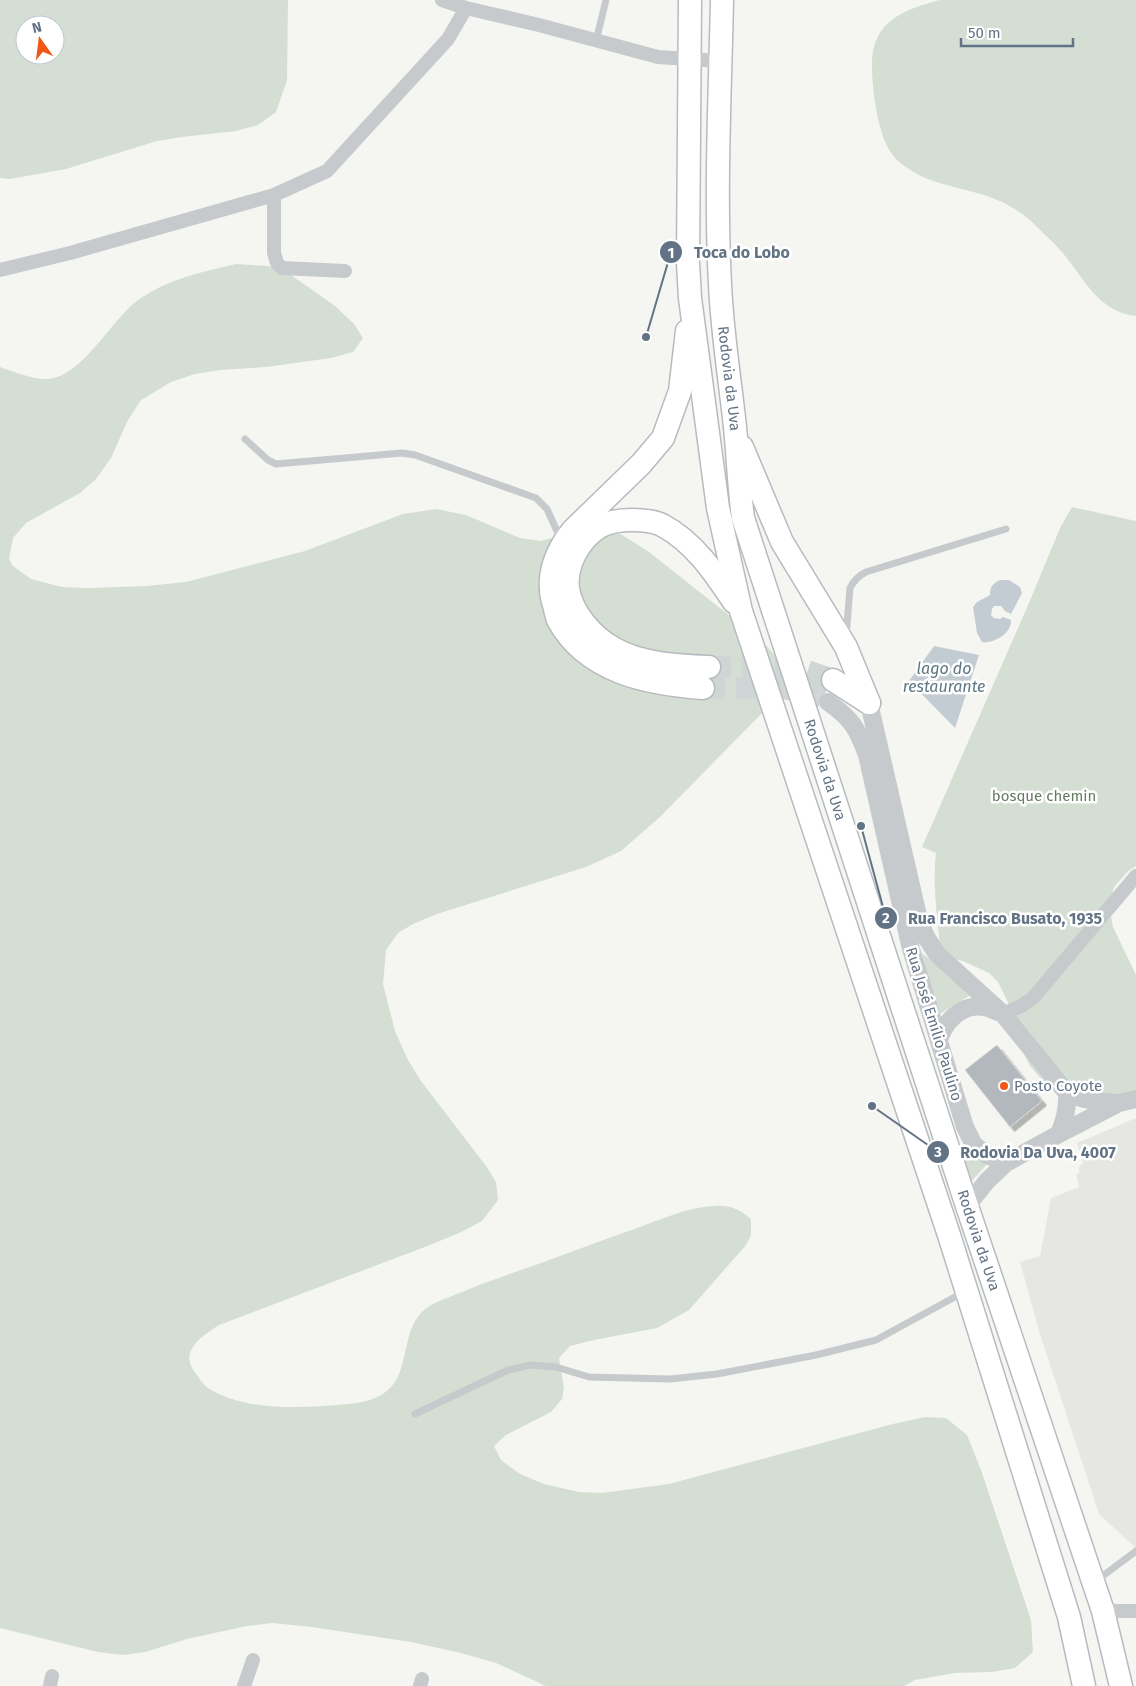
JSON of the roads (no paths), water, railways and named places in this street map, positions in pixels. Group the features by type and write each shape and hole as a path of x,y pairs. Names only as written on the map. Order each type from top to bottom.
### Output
{"main road":[{"name":"Rodovia da Uva","path":"690,0 688,60 688,263 690,298 718,508 741,611 966,1291 1069,1617 1084,1686"},
{"name":"Rodovia da Uva","path":"722,0 718,218 720,284 735,429 738,486 744,518 967,1206 1103,1611 1121,1686"},
{"path":"690,298 680,391 663,438 641,464 562,543 555,558 550,591 558,619 577,646 598,662 630,677 667,686 703,688"},
{"path":"735,429 782,542 846,647 869,703"},
{"path":"709,666 674,666 641,659 613,649 593,634 577,613 568,589 570,563 582,543 599,527 620,520 639,520 660,524 699,553 741,611"},
{"path":"831,691 869,703"}],"street":[{"path":"442,0 466,8 539,24 596,41 658,56 688,60 720,61"},
{"path":"0,270 70,253 274,195 327,171 448,39 466,8"},
{"path":"274,195 274,253 277,262 282,268 345,271"},
{"name":"Rua José Emílio Paulino","path":"831,691 858,731 867,755 910,949 965,1127 974,1146 1006,1164"},
{"name":"Rua José Emílio Paulino","path":"869,703 919,920 926,938 937,954 1003,1014 1067,1093"},
{"path":"939,1039 944,1026 952,1016 964,1009 977,1006 991,1008 1003,1014 1033,998 1136,876"},
{"path":"1059,1134 1065,1121 1068,1107 1067,1093 1084,1099 1102,1102 1128,1101"},
{"path":"967,1206 987,1180 1006,1164 1059,1134 1128,1101"},
{"path":"1103,1611 1136,1611"},
{"path":"244,1686 253,1660"}],"lane":[{"path":"596,41 606,0"},
{"path":"246,439 268,460 276,464 402,453 415,455 536,498 547,508 562,543"},
{"path":"846,647 850,588 859,576 866,572 1006,529"},
{"path":"415,1414 508,1370 530,1365 556,1366 589,1377 670,1379 717,1374 816,1355 876,1340 966,1291"},
{"path":"1093,1583 1136,1551"}],"water":[{"path":"1000,580 1009,580 1020,587 1022,593 1011,614 1001,606 994,606 991,615 994,618 1000,619 1003,617 1011,620 1011,625 1001,637 992,641 982,642 977,633 973,607 977,602 990,595 992,586"},
{"name":"lago do restaurante","path":"934,646 979,655 955,728 909,681"}],"tunnel":[{"path":"709,667 777,666 804,670 833,680"},
{"path":"703,688 783,688 810,693 828,702"}],"place":[{"name":"Toca do Lobo","path":"646,337"},
{"name":"Rua Francisco Busato, 1935","path":"861,826"},
{"name":"Posto Coyote","path":"1004,1086"},
{"name":"Rodovia Da Uva, 4007","path":"872,1106"}],"park label":[{"name":"bosque chemin","path":"1044,796"}]}
